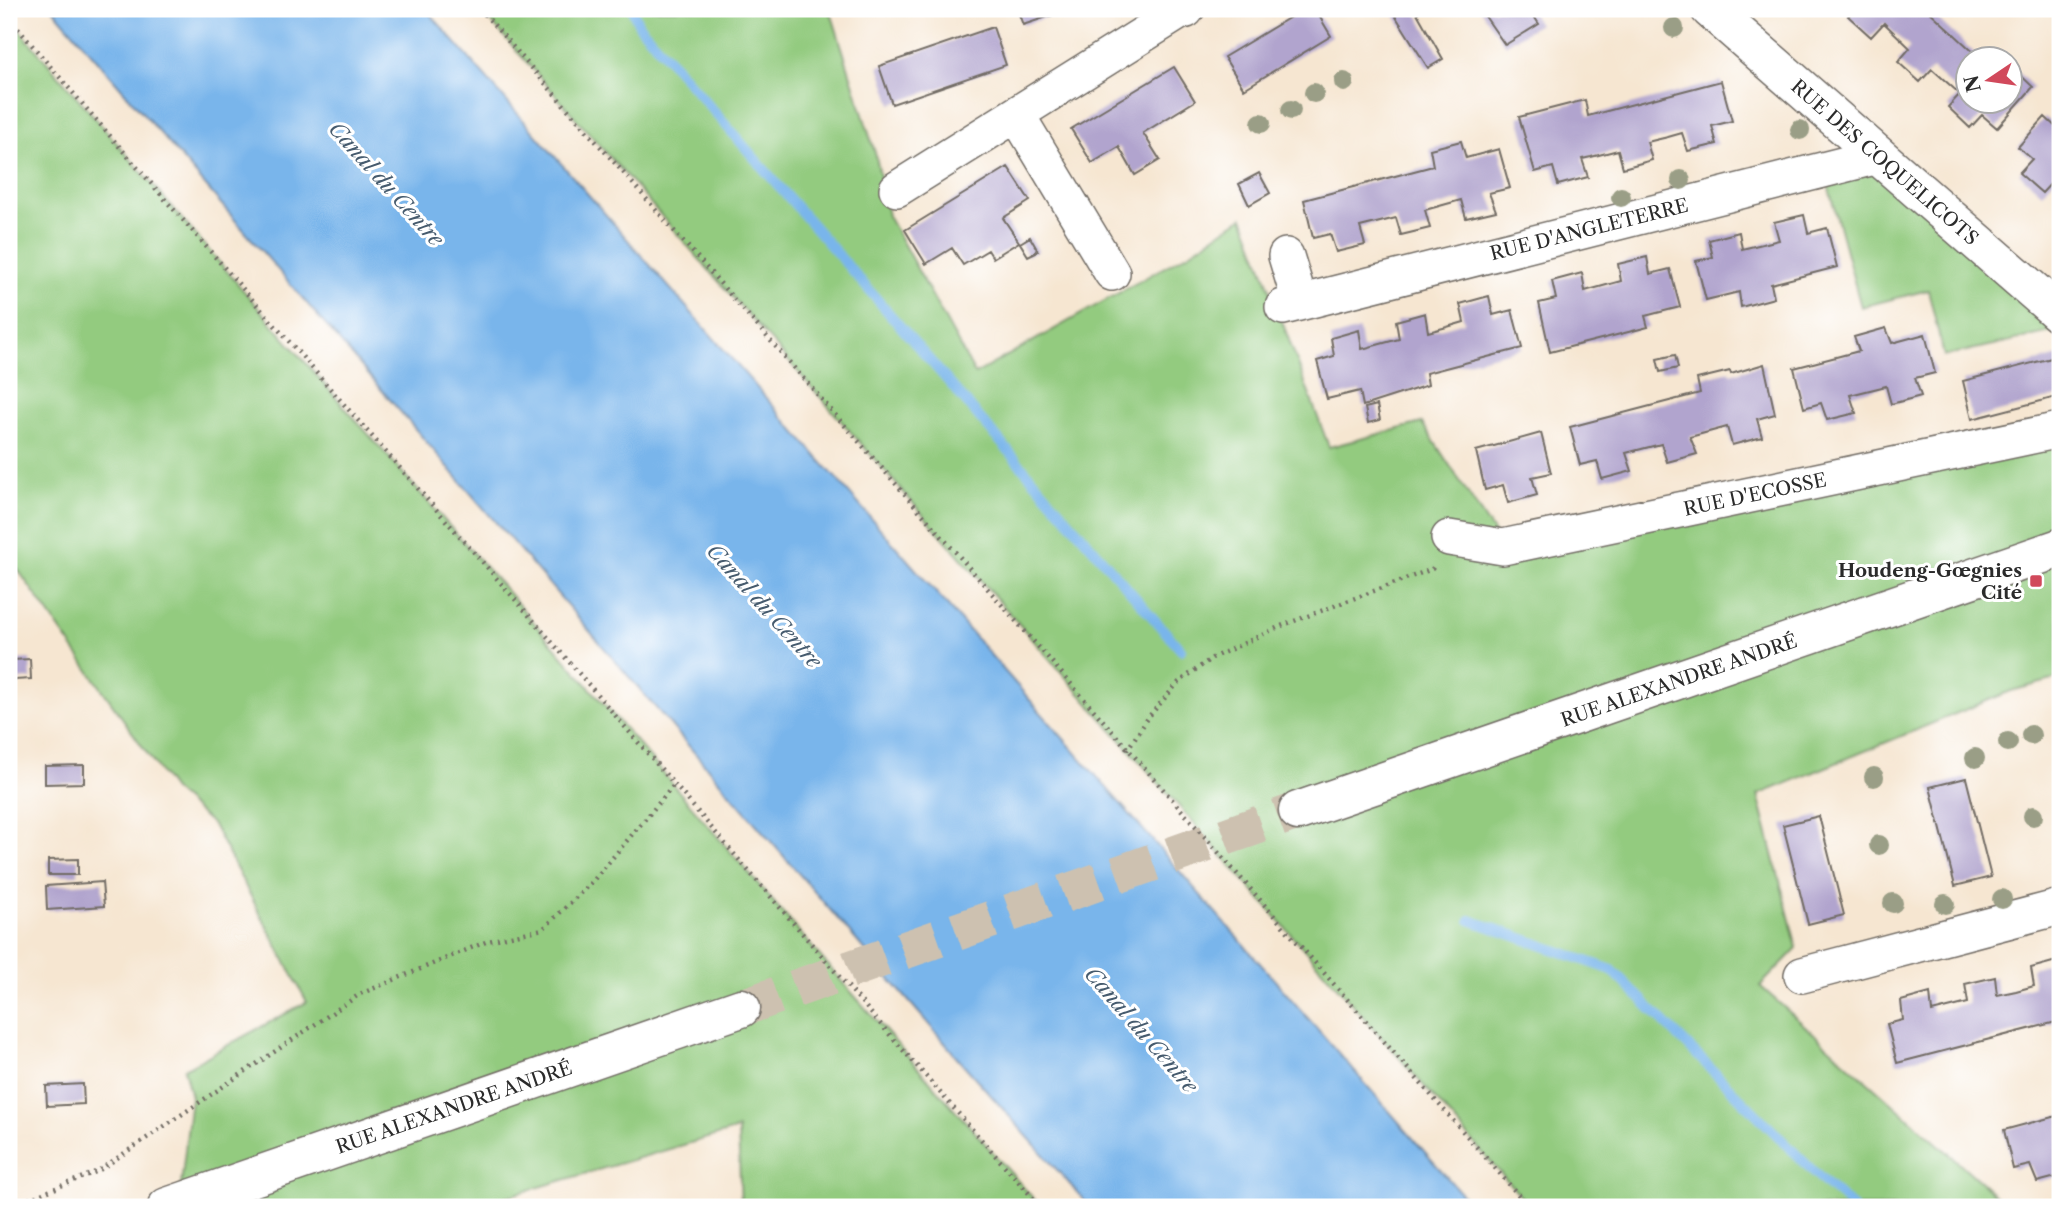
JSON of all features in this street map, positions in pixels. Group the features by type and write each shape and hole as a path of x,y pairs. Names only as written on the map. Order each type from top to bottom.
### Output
{"street":[{"path":"897,189 1184,9"},
{"name":"RUE DES COQUELICOTS","path":"1710,9 2060,314"},
{"path":"1017,115 1112,273"},
{"name":"RUE D'ANGLETERRE","path":"1286,256 1292,304 1878,156"},
{"name":"RUE D'ECOSSE","path":"1449,538 1503,547 2060,430"},
{"name":"RUE ALEXANDRE ANDRÉ","path":"1298,811 2060,548"},
{"path":"1802,975 2060,907"},
{"name":"RUE ALEXANDRE ANDRÉ","path":"167,1207 741,1009"}],"path":[{"path":"480,9 1529,1207"},
{"path":"9,18 911,1061 1041,1207"},
{"path":"1127,750 1150,715 1179,682 1212,658 1281,626 1433,569 1449,538"},
{"path":"9,1207 98,1171 360,995 488,941 543,929 592,882 674,785"}],"green space":[{"path":"480,9 830,9 876,156 888,216 975,374 1191,252 1243,217 1329,447 1422,423 1503,547 2060,430 2060,678 2011,691 1758,795 1797,948 1760,986 2009,1207 1530,1207"},
{"path":"9,18 837,976 1041,1207 741,1207 738,1129 471,1207 167,1207 179,1203 191,1097 184,1069 307,1002 213,825 173,790 9,557"},
{"path":"1878,156 2060,330 1944,356 1928,290 1861,307 1824,170"}],"water":[{"name":"Canal du Centre","path":"53,9 426,9 1473,1207 1090,1207 963,1064"}],"building":[{"path":"1017,9 1071,9 1023,25"},
{"path":"1304,9 1315,9 1331,36 1244,89 1224,57"},
{"path":"1391,9 1423,9 1417,13 1443,59 1428,68"},
{"path":"1480,9 1529,9 1539,24 1505,45"},
{"path":"1855,9 1927,9 1967,46 1954,46 1954,89 1932,69 1920,82 1898,62 1910,48 1884,23 1871,37 1848,16"},
{"path":"993,27 1006,65 892,104 879,66"},
{"path":"1174,67 1195,101 1143,133 1160,160 1135,175 1119,147 1092,163 1071,129"},
{"path":"2024,78 2033,87 2024,97"},
{"path":"1721,81 1732,121 1712,126 1717,144 1688,151 1682,133 1647,142 1652,160 1623,168 1618,150 1582,159 1588,177 1558,185 1553,167 1535,172 1519,117 1585,100 1588,116"},
{"path":"1954,100 1954,113 1948,107"},
{"path":"1957,116 1981,116 1970,128"},
{"path":"1983,116 2008,116 1997,128"},
{"path":"2045,117 2060,131 2060,186 2054,180 2042,193 2019,173 2032,159 2018,147"},
{"path":"1461,141 1466,158 1499,149 1510,188 1489,193 1496,211 1466,218 1461,200 1425,210 1430,228 1401,235 1396,218 1360,227 1365,245 1336,252 1330,234 1313,238 1304,200 1433,166 1430,149"},
{"path":"1008,167 1030,201 1003,218 1019,242 993,258 988,250 963,265 952,248 926,264 905,230"},
{"path":"1259,173 1270,193 1249,205 1239,184"},
{"path":"1804,215 1808,233 1827,228 1837,267 1771,284 1774,298 1741,307 1739,292 1706,300 1696,261 1713,257 1709,240 1739,232 1742,249 1779,240 1774,222"},
{"path":"1030,237 1038,251 1028,256 1020,243"},
{"path":"1647,257 1650,274 1670,269 1680,307 1645,316 1648,327 1550,352 1539,303 1556,299 1552,281 1582,273 1585,291 1621,281 1618,264"},
{"path":"1489,296 1493,315 1512,310 1522,348 1426,373 1428,385 1363,406 1360,391 1327,399 1317,361 1334,356 1331,338 1359,330 1362,349 1399,339 1396,321 1425,313 1428,332 1447,327 1464,322 1460,304"},
{"path":"1886,328 1892,343 1925,334 1935,373 1915,378 1921,396 1891,404 1886,386 1850,395 1856,413 1827,420 1821,403 1804,408 1794,368 1859,351 1854,337"},
{"path":"1675,355 1678,368 1660,372 1657,359"},
{"path":"2059,356 2060,396 1972,419 1963,381"},
{"path":"1764,364 1775,414 1757,419 1762,437 1732,445 1727,427 1690,437 1697,454 1667,462 1661,444 1626,453 1632,471 1602,479 1597,461 1580,465 1570,427 1700,393 1697,379 1730,371 1731,374"},
{"path":"1377,405 1380,420 1368,423 1365,408"},
{"path":"1541,433 1551,473 1532,477 1537,495 1508,503 1503,485 1485,490 1476,451"},
{"path":"30,659 31,679 14,680 13,660"},
{"path":"84,765 84,783 45,784 45,766"},
{"path":"1966,778 1991,877 1955,886 1930,787"},
{"path":"1819,816 1844,915 1808,924 1783,825"},
{"path":"78,859 78,875 48,875 48,860"},
{"path":"102,882 104,906 47,910 46,886"},
{"path":"2060,960 2060,1021 1897,1063 1887,1024 1903,1020 1901,1001 1930,993 1932,1012 1968,1003 1965,984 1995,977 1997,995 2016,991 2034,986 2031,968"},
{"path":"83,1084 84,1104 47,1106 46,1086"},
{"path":"2060,1115 2060,1176 2037,1182 2030,1165 2013,1169 2004,1130"}],"waterway":[{"path":"632,9 639,25 1181,650"},
{"path":"1470,920 1612,970 1827,1185 1853,1207"}],"tunnel":[{"path":"741,1008 1298,811"}],"place":[{"name":"Houdeng-Gœgnies Cité","path":"2036,581"}]}
